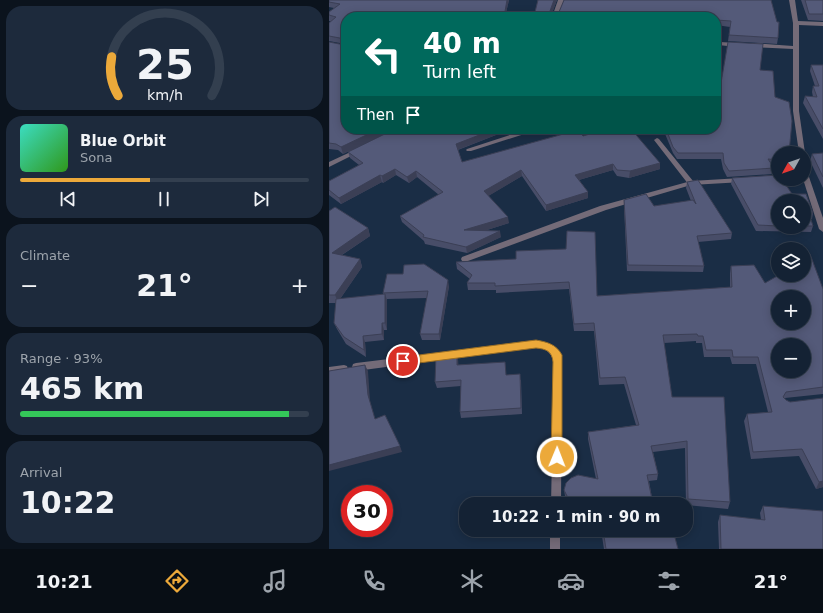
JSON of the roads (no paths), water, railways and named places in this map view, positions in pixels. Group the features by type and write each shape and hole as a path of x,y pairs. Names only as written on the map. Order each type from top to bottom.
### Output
{"street":[{"path":"557,12 561,0"},
{"path":"792,0 797,23 796,111 801,146"},
{"path":"797,23 823,24"},
{"path":"721,44 796,48"},
{"path":"469,150 519,134"},
{"path":"657,140 691,183"},
{"path":"329,165 362,148"},
{"path":"465,259 603,208 691,183 747,179"},
{"path":"808,186 823,228"},
{"path":"329,371 536,344 545,345 553,349 557,355 558,362 556,497"},
{"path":"555,537 555,549"}]}
